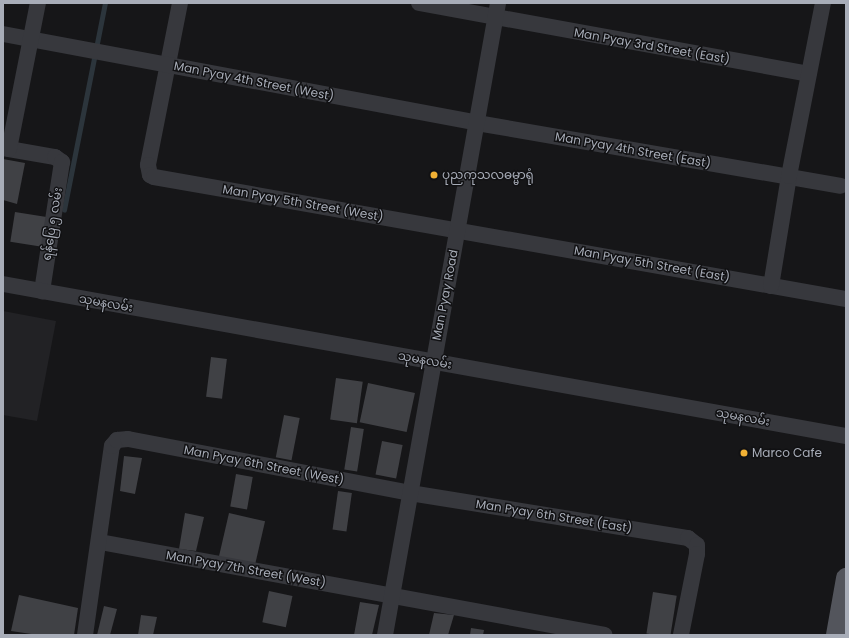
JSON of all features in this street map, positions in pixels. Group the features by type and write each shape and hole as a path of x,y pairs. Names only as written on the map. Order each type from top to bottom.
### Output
{"main road":[{"path":"836,635 844,605 846,578"}],"street":[{"path":"6,149 32,40 38,3"},
{"path":"167,65 180,3"},
{"name":"Man Pyay 3rd Street (East)","path":"419,3 496,10 809,74"},
{"path":"771,286 789,176 823,3"},
{"name":"Man Pyay Road","path":"384,635 496,10"},
{"name":"Man Pyay 4th Street (West)","path":"3,34 476,123"},
{"name":"Man Pyay 5th Street (West)","path":"167,65 148,165 150,175 457,229"},
{"name":"Man Pyay 4th Street (East)","path":"476,123 841,186"},
{"name":"ရန်ပြေ ၅ လမ်း","path":"6,149 59,158 62,162 42,291"},
{"name":"Man Pyay 5th Street (East)","path":"457,229 846,299"},
{"name":"သုမနလမ်း","path":"3,284 846,436"},
{"name":"Man Pyay 6th Street (West)","path":"100,542 112,446 117,440 128,439 410,493"},
{"name":"Man Pyay 6th Street (East)","path":"410,493 688,538 697,545 680,635"},
{"path":"85,635 100,542"},
{"name":"Man Pyay 7th Street (West)","path":"100,542 605,635"}],"shaded area":[{"path":"3,311 56,321 37,421 3,415"}],"building":[{"path":"3,159 25,163 17,204 3,200"},
{"path":"15,212 47,217 42,247 10,242"},
{"path":"211,357 227,359 222,399 206,397"},
{"path":"336,378 363,382 357,423 330,420"},
{"path":"368,383 415,393 407,432 360,422"},
{"path":"284,415 300,418 292,460 276,457"},
{"path":"351,427 364,429 357,472 344,469"},
{"path":"382,441 403,445 396,478 376,474"},
{"path":"124,456 142,458 135,494 120,491"},
{"path":"236,474 253,477 247,509 230,506"},
{"path":"338,491 352,493 346,532 333,530"},
{"path":"185,513 204,517 196,551 179,549"},
{"path":"229,513 265,521 255,565 219,557"},
{"path":"269,591 292,596 286,627 262,622"},
{"path":"653,592 677,596 670,635 646,633"},
{"path":"19,595 78,608 74,635 38,635 11,631"},
{"path":"360,602 379,605 372,635 354,635"},
{"path":"104,606 117,609 110,635 97,635"},
{"path":"434,613 454,615 448,635 429,635"},
{"path":"141,615 157,617 153,635 138,635"},
{"path":"471,628 484,630 483,635 470,635"}],"waterway":[{"path":"64,210 105,3"}],"place":[{"name":"ပုညကုသလဓမ္မာရုံ","path":"434,175"},
{"name":"Marco Cafe","path":"744,453"}]}
